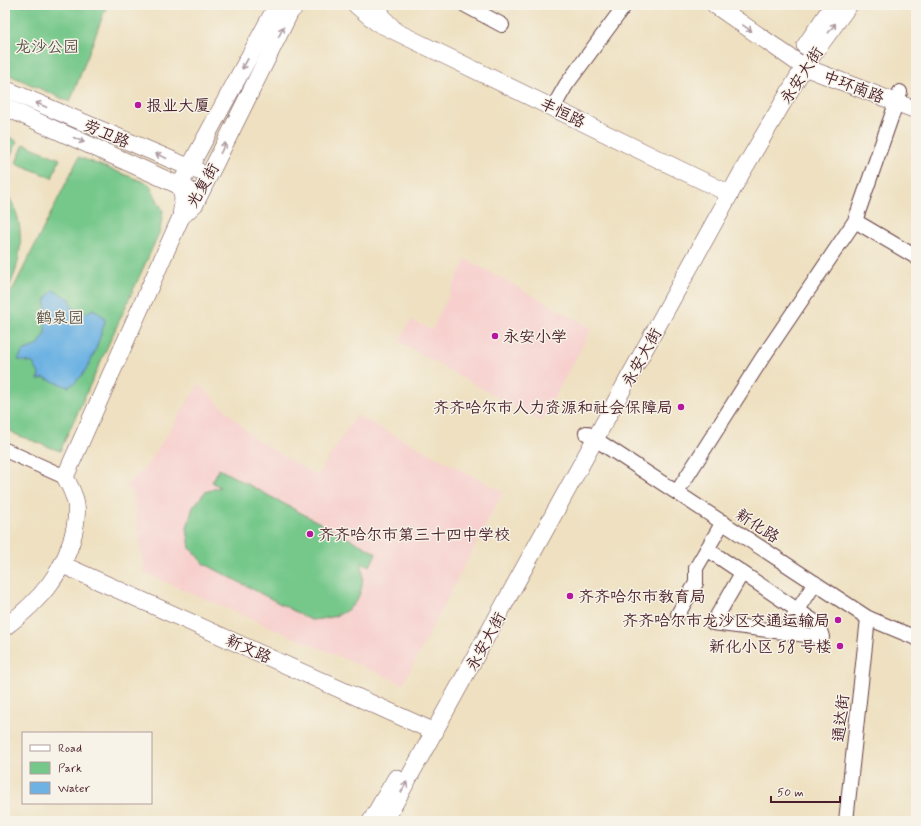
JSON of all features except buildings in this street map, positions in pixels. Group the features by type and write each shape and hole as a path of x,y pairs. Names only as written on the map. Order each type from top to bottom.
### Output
{"main road":[{"name":"光复街","path":"182,217 180,185 277,5"},
{"name":"光复街","path":"182,217 195,204 290,12 297,5"},
{"path":"356,5 376,22 396,30"},
{"path":"378,5 383,18 396,30"},
{"name":"中环南路","path":"716,5 803,59 898,97 916,110"},
{"name":"中环南路","path":"736,5 803,59"},
{"name":"永安大街","path":"385,821 427,734 725,191 833,5"},
{"name":"永安大街","path":"803,59 849,5"},
{"name":"丰恒路","path":"396,30 725,191"},
{"name":"劳卫路","path":"5,90 210,175"},
{"name":"中环南路","path":"898,97 916,98"},
{"name":"劳卫路","path":"5,107 180,185 199,196"},
{"path":"5,627 41,596 60,570 69,553 77,513 74,494 65,477 182,217"},
{"name":"新文路","path":"60,570 427,734"},
{"name":"永安大街","path":"371,821 427,734"}],"street":[{"path":"464,5 502,25"},
{"path":"553,108 566,85 625,5"},
{"path":"678,492 761,360 855,221 898,97"},
{"path":"855,221 916,257"},
{"name":"新化路","path":"591,436 868,618 916,638"},
{"path":"5,450 65,477"},
{"path":"678,614 696,583 696,568 723,522"},
{"path":"707,549 818,624 822,637 713,623 742,573"},
{"path":"784,632 815,583"},
{"name":"通达街","path":"846,821 868,618"}],"shaded area":[{"name":"永安小学","path":"466,259 592,328 541,422 399,342 411,320 432,330"},
{"name":"齐齐哈尔市第三十四中学校","path":"199,384 255,439 317,476 356,415 503,492 403,684 144,573 133,495 125,485 147,466"}],"green space":[{"name":"龙沙公园","path":"5,5 107,5 70,102 5,73"},
{"path":"5,135 17,141 9,159 5,158"},
{"path":"24,144 60,159 52,178 16,163"},
{"name":"鹤泉园","path":"79,157 149,184 163,211 160,231 60,451 17,435 5,427 5,305"},
{"path":"5,192 17,215 20,229 20,243 16,270 5,294"},
{"path":"219,469 376,553 370,566 362,563 363,577 361,588 358,598 353,605 336,616 311,620 203,563 190,548 187,528 193,507 205,492 220,487 212,482"}],"water":[{"path":"53,290 70,299 72,308 86,313 93,309 104,317 105,322 92,359 76,382 68,387 44,378 38,380 39,374 33,363 18,360 23,351 38,345 45,335 46,299"}],"place":[{"name":"报业大厦","path":"138,105"},
{"name":"永安小学","path":"495,336"},
{"name":"齐齐哈尔市人力资源和社会保障局","path":"681,407"},
{"name":"齐齐哈尔市第三十四中学校","path":"310,534"},
{"name":"齐齐哈尔市教育局","path":"570,596"},
{"name":"齐齐哈尔市龙沙区交通运输局","path":"838,620"},
{"name":"新化小区 58 号楼","path":"840,646"}]}
